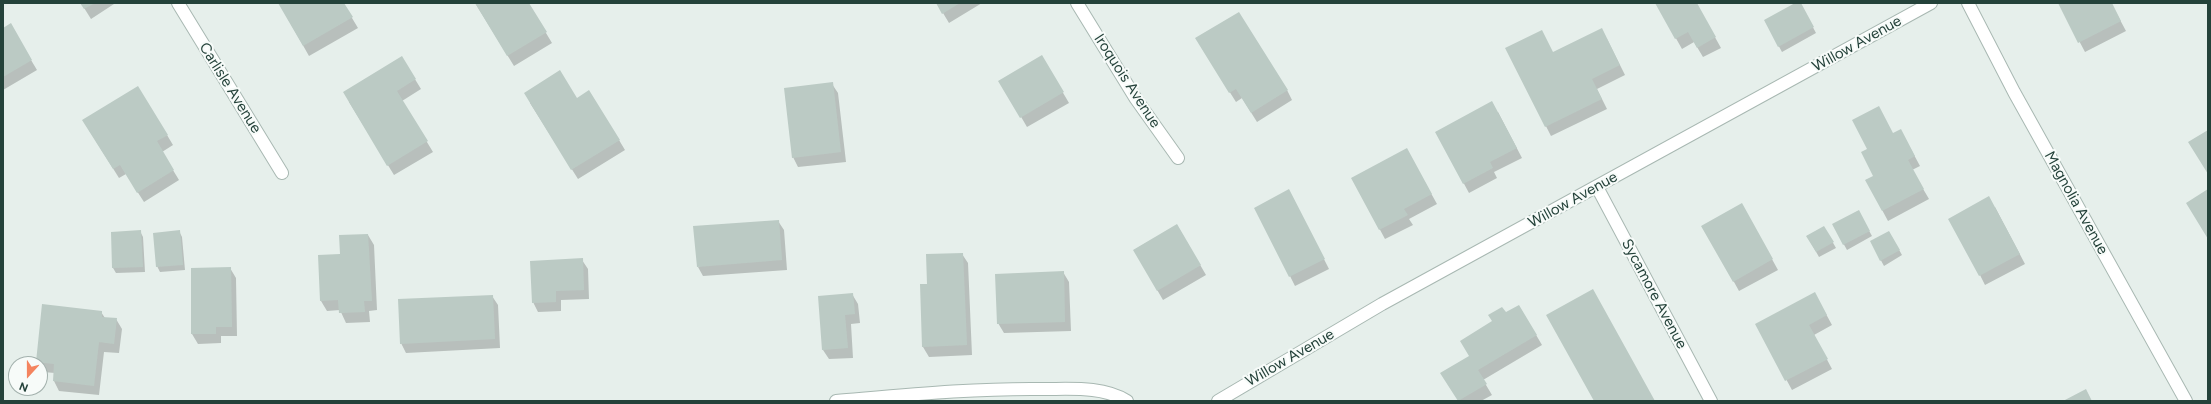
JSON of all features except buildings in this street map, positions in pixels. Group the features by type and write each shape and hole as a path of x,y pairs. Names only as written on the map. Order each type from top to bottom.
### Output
{"street":[{"name":"Carlisle Avenue","path":"178,3 282,173"},
{"name":"Iroquois Avenue","path":"1077,3 1136,99 1178,158"},
{"name":"Willow Avenue","path":"1218,401 1382,304 1931,3"},
{"name":"Magnolia Avenue","path":"1968,3 2014,92 2186,401"},
{"name":"Sycamore Avenue","path":"1597,187 1711,401"},
{"path":"836,401 997,388 1081,389 1116,394 1127,401"}]}
